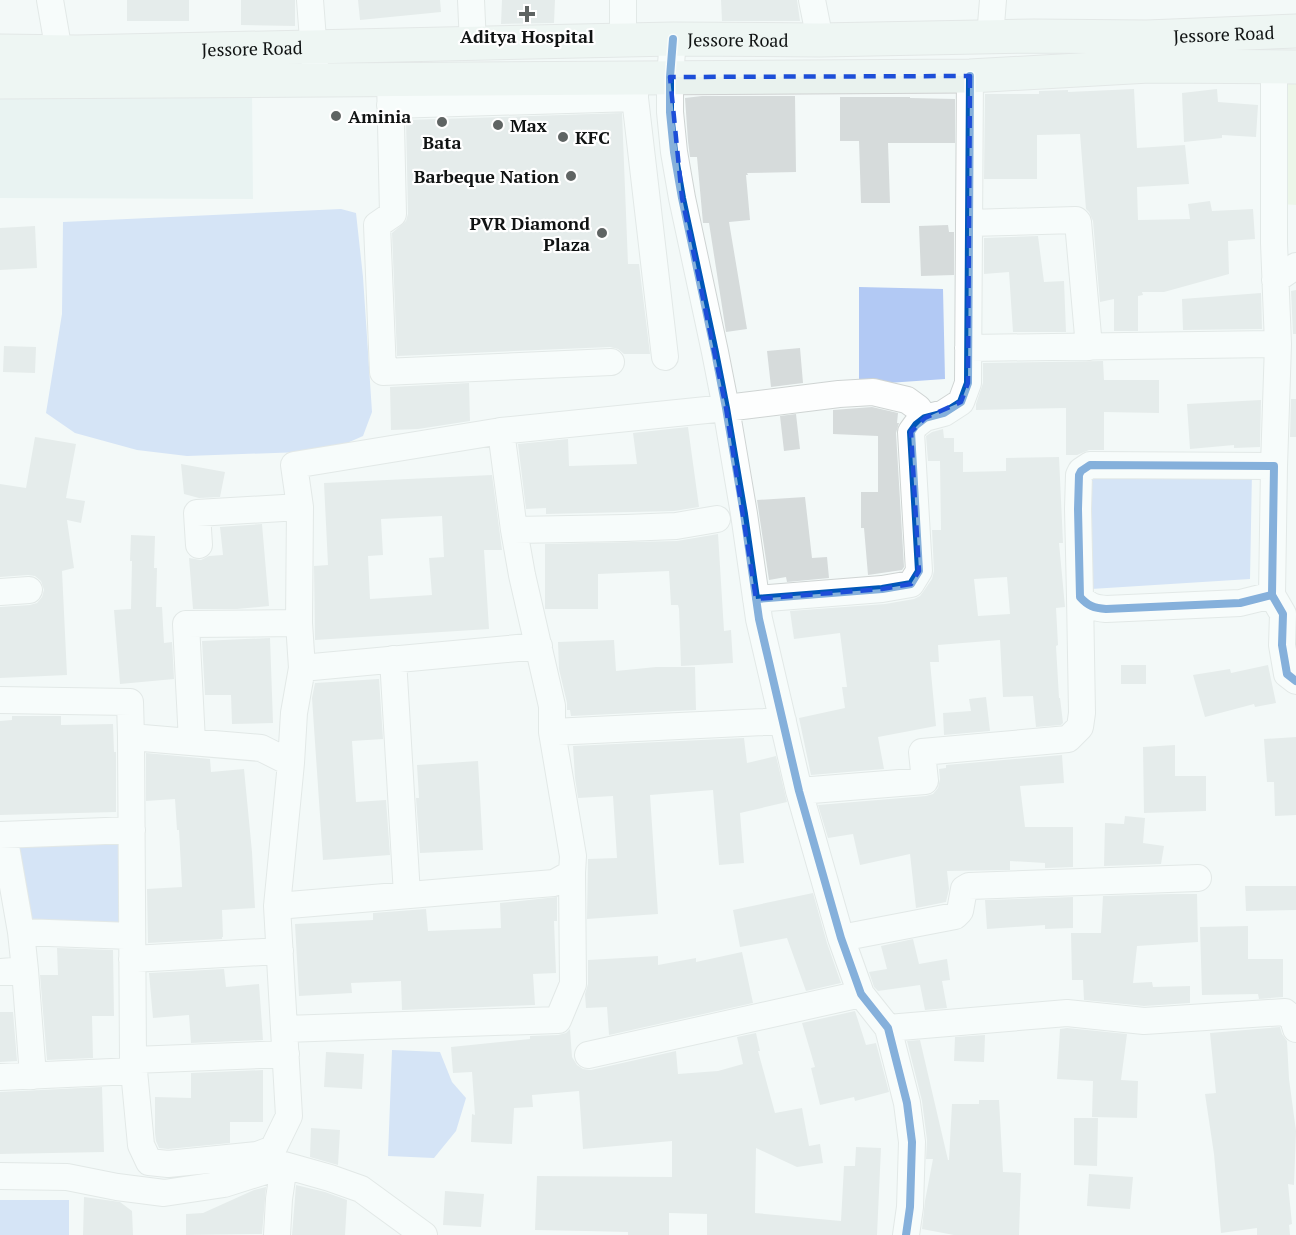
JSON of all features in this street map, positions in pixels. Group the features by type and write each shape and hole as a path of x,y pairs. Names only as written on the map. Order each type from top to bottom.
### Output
{"main road":[{"name":"Jessore Road","path":"0,82 315,80 390,92 635,88 670,77 970,76 1296,31"},
{"name":"Jessore Road","path":"0,51 59,52 673,39 820,40 1034,36 1148,52 1289,61"},
{"path":"1148,52 1179,49 1289,61"}],"street":[{"path":"50,0 59,52"},
{"path":"310,0 315,80"},
{"path":"471,0 473,44"},
{"path":"623,0 623,41"},
{"path":"812,0 820,40"},
{"path":"990,37 993,0"},
{"path":"673,39 670,77 672,132 682,198 726,408 759,619 799,791 841,938 861,994 888,1028 907,1103 912,1142 910,1206 906,1235"},
{"path":"1289,61 1274,243 1286,273 1278,344 1287,382 1282,481 1272,595 1282,614 1282,645 1287,674 1296,681"},
{"path":"756,599 882,589 911,584 919,571 911,432 916,424 925,418 944,413 962,402 968,383 970,76"},
{"path":"635,88 665,357"},
{"path":"390,92 393,214 377,225 383,372 611,362"},
{"path":"969,223 1076,220 1078,222 1089,347"},
{"path":"968,348 1278,344"},
{"path":"0,700 130,702 133,1066 141,1145 149,1162 168,1164 257,1155 273,1149 289,1116 278,906 294,713 302,668 299,623 300,507 294,465 501,431 828,395 873,392 907,399 925,418"},
{"path":"284,1029 558,1020 573,984 573,856 552,732 552,706 522,574 501,431"},
{"path":"799,791 925,782 922,752 1068,739 1080,727 1082,713 1078,509 1079,475 1085,468 1090,465 1282,481"},
{"path":"199,545 197,513 300,507"},
{"path":"514,530 665,526 717,519"},
{"path":"0,592 28,590"},
{"path":"1080,597 1094,608 1106,609 1240,603 1272,595"},
{"path":"192,742 186,624 299,623"},
{"path":"302,668 539,646"},
{"path":"393,659 407,895"},
{"path":"552,732 783,721"},
{"path":"131,737 261,748 291,763"},
{"path":"33,1076 12,971 21,932 2,835 132,830"},
{"path":"278,906 554,883 572,873"},
{"path":"841,938 955,916 960,911 964,890 969,886 1198,878"},
{"path":"21,932 132,948 280,951"},
{"path":"588,1055 861,994"},
{"path":"888,1028 1067,1013 1144,1021 1285,1012 1293,1018 1296,1029"},
{"path":"0,1077 286,1054"},
{"path":"0,1176 67,1177 164,1193 224,1184 284,1165 361,1189 424,1235"},
{"path":"277,1235 284,1165"}],"highlighted area":[{"path":"970,76 968,383 961,402 925,418 911,432 919,571 911,584 882,589 756,599 726,408 682,198 670,77"}],"shaded area":[{"path":"0,92 252,92 253,199 0,198"}],"green space":[{"path":"1280,67 1296,67 1296,205 1280,204"}],"water":[{"path":"341,209 356,213 363,277 372,412 363,436 329,451 187,456 137,450 75,433 46,413 62,314 63,222"},
{"path":"859,287 943,289 945,379 859,385"},
{"path":"1252,471 1250,579 1091,589 1087,473"},
{"path":"118,838 125,930 25,925 11,841"},
{"path":"392,1050 440,1052 452,1082 466,1098 456,1131 434,1158 388,1156"},
{"path":"0,1200 69,1200 69,1235 0,1235"}],"building":[{"path":"127,0 189,0 189,21 127,21"},
{"path":"241,0 295,0 295,26 241,25"},
{"path":"358,0 440,0 441,12 360,20"},
{"path":"502,0 555,0 554,23 501,24"},
{"path":"721,0 797,0 800,21 722,21"},
{"path":"1134,89 1137,148 1185,145 1189,184 1137,187 1138,220 1190,219 1188,204 1210,201 1212,211 1253,209 1255,239 1228,241 1229,274 1164,292 1142,292 1143,295 1138,296 1138,331 1114,331 1114,299 1100,302 1093,221 1086,209 1080,134 1037,135 1037,179 984,179 985,94 1039,94 1039,91"},
{"path":"1217,89 1218,102 1258,105 1256,137 1222,135 1222,138 1184,142 1182,93"},
{"path":"795,96 796,172 747,173 750,220 729,222 747,329 726,332 709,223 703,223 697,157 690,157 685,98"},
{"path":"840,97 955,99 955,143 888,143 890,203 861,203 859,141 840,141"},
{"path":"622,113 628,264 639,264 650,354 624,354 610,347 397,356 392,233 406,221 408,214 406,120"},
{"path":"948,225 949,232 954,232 954,275 921,276 919,226"},
{"path":"35,226 37,268 0,270 0,228"},
{"path":"1038,236 1044,282 1064,281 1066,332 1013,332 1009,272 984,274 984,238"},
{"path":"1296,290 1296,334 1293,334 1291,291"},
{"path":"1261,293 1262,329 1183,330 1182,299"},
{"path":"4,346 36,347 35,373 3,372"},
{"path":"800,348 803,383 771,387 767,351"},
{"path":"1103,361 1104,380 1159,380 1159,413 1104,412 1104,450 1089,450 1077,455 1066,455 1066,408 976,410 983,383 983,363"},
{"path":"469,383 470,421 418,429 391,430 390,387"},
{"path":"1291,399 1296,399 1296,437 1290,437"},
{"path":"1261,400 1260,447 1234,448 1234,445 1190,449 1187,404"},
{"path":"872,407 898,413 897,423 899,423 896,433 904,567 902,570 868,575 864,528 861,528 861,492 878,492 878,436 833,434 833,410"},
{"path":"796,414 800,449 784,451 780,416"},
{"path":"688,427 699,507 674,511 546,514 546,508 526,509 518,444 568,439 569,466 637,464 633,433"},
{"path":"943,429 944,438 954,438 954,452 963,452 963,472 1006,471 1006,458 1059,457 1063,543 1059,543 1065,607 1056,608 1058,645 1056,646 1063,723 1036,727 1033,696 1003,697 1000,640 938,645 939,662 930,662 936,726 878,737 884,769 811,775 799,718 845,708 842,687 847,687 840,633 794,639 790,611 885,604 920,596 932,579 934,571 932,530 941,530 940,461 928,461 926,436","holes":["1007,577 1010,614 978,616 974,579"]},
{"path":"35,437 76,444 66,498 85,501 81,523 67,520 74,568 62,571 67,675 0,678 0,607 37,603 44,590 41,581 35,576 0,577 0,484 26,488"},
{"path":"181,464 225,472 220,497 199,498 184,494"},
{"path":"492,475 502,550 484,550 489,629 315,640 314,566 328,565 324,483","holes":["442,516 444,557 429,558 432,595 370,599 368,556 383,555 381,519"]},
{"path":"805,497 812,558 827,557 829,578 787,582 786,577 769,580 757,500"},
{"path":"262,524 269,606 193,609 189,558 201,560 209,556 223,555 220,527"},
{"path":"718,534 724,631 731,630 733,663 681,666 679,609 678,605 671,605 669,571 598,574 598,609 545,609 545,544 677,541"},
{"path":"131,535 155,536 156,607 162,607 164,643 172,642 174,679 120,684 114,610 131,609"},
{"path":"270,638 273,723 232,724 231,695 205,695 202,641"},
{"path":"614,640 616,671 656,667 695,667 696,710 571,716 570,710 567,710 559,669 558,642"},
{"path":"1121,665 1146,665 1146,684 1121,684"},
{"path":"1268,665 1276,703 1255,707 1254,704 1205,717 1193,675 1230,669 1231,673"},
{"path":"379,679 383,739 352,741 356,802 386,800 390,855 323,860 312,698 315,683"},
{"path":"986,697 990,731 944,735 943,713 971,711 969,699"},
{"path":"12,716 61,716 61,725 113,724 114,752 116,752 116,812 0,815 0,721 12,720"},
{"path":"1296,737 1296,815 1275,816 1274,782 1267,782 1264,739"},
{"path":"744,738 747,763 776,756 787,802 740,813 744,863 719,865 713,790 650,795 658,914 587,919 588,859 617,858 613,796 578,798 573,746"},
{"path":"1175,745 1175,776 1206,776 1206,811 1144,813 1143,747"},
{"path":"146,753 210,759 211,772 244,769 255,908 222,910 222,939 148,943 147,889 182,887 175,799 146,801"},
{"path":"1062,755 1064,783 1020,786 1025,827 1073,827 1073,867 1045,868 1045,863 1010,861 1010,870 947,871 949,889 946,902 916,908 910,854 860,865 853,834 828,838 818,805 933,794 938,788 939,769 946,768 946,765"},
{"path":"478,761 483,850 420,853 416,798 419,798 417,765"},
{"path":"1125,816 1145,818 1143,843 1164,846 1161,864 1104,866 1105,823 1124,824"},
{"path":"1245,886 1296,886 1296,910 1246,911"},
{"path":"813,893 841,983 806,991 787,938 740,947 733,910"},
{"path":"1197,894 1198,942 1137,946 1133,983 1152,982 1153,987 1190,986 1190,1003 1144,1006 1084,1000 1083,980 1072,980 1071,933 1101,933 1103,896"},
{"path":"557,897 557,921 554,921 556,973 533,974 535,1005 402,1010 401,981 351,983 352,993 299,996 295,924 373,920 373,913 426,909 428,931 501,928 500,903"},
{"path":"1073,897 1073,928 1045,929 1045,925 987,929 985,900"},
{"path":"1248,926 1248,959 1283,959 1283,997 1259,999 1258,994 1202,995 1200,927"},
{"path":"913,939 919,964 947,959 950,980 942,981 947,1008 925,1010 920,985 878,991 874,987 869,972 887,969 881,946"},
{"path":"57,948 113,950 114,1016 92,1016 93,1058 47,1060 40,975 58,975"},
{"path":"742,952 753,1003 609,1035 607,1007 586,1008 588,960 658,956 658,965 696,958 696,962"},
{"path":"224,969 226,987 259,984 263,1040 191,1043 189,1015 153,1018 149,973"},
{"path":"855,1011 866,1045 876,1043 889,1092 855,1101 854,1097 820,1105 811,1068 815,1067 802,1023"},
{"path":"0,1012 13,1012 17,1061 0,1062"},
{"path":"1280,1027 1287,1041 1296,1131 1294,1185 1288,1184 1292,1224 1289,1225 1290,1235 1257,1235 1257,1228 1221,1233 1214,1154 1205,1094 1216,1093 1210,1033"},
{"path":"570,1029 572,1057 583,1069 591,1070 676,1051 678,1074 718,1071 743,1064 737,1037 756,1033 760,1051 758,1051 775,1113 802,1108 809,1146 820,1144 823,1163 797,1167 756,1148 755,1213 841,1221 844,1166 855,1166 856,1147 881,1148 877,1235 707,1235 707,1214 669,1213 669,1235 535,1230 537,1176 672,1177 672,1141 583,1149 579,1091 532,1095 533,1107 514,1108 512,1144 471,1142 472,1114 475,1115 472,1072 453,1073 451,1047 530,1039 530,1036 558,1035"},
{"path":"1060,1029 1127,1034 1121,1080 1138,1081 1137,1118 1092,1117 1093,1081 1057,1079"},
{"path":"985,1035 984,1062 954,1061 955,1037"},
{"path":"920,1040 948,1160 952,1104 979,1104 979,1100 999,1100 1003,1172 1021,1173 1019,1235 954,1235 922,1229 933,1159 926,1159 927,1140 922,1101 907,1041"},
{"path":"326,1052 364,1054 362,1089 324,1087"},
{"path":"263,1070 263,1122 230,1122 230,1143 159,1148 155,1133 155,1097 191,1098 191,1073"},
{"path":"102,1087 104,1152 0,1154 0,1092"},
{"path":"1074,1118 1098,1118 1097,1166 1074,1165"},
{"path":"311,1128 340,1130 338,1165 310,1157"},
{"path":"1089,1174 1133,1177 1130,1209 1087,1206"},
{"path":"296,1185 347,1200 345,1235 292,1235"},
{"path":"266,1187 262,1234 186,1235 186,1214 203,1213 254,1190"},
{"path":"445,1191 484,1194 481,1227 443,1225"},
{"path":"84,1197 120,1202 132,1211 133,1235 83,1235"}],"cycle path":[{"path":"673,39 670,112 674,152 726,408 759,619 799,791 841,938 861,994 888,1028 907,1103 912,1142 910,1207 906,1235"},
{"path":"756,599 882,589 911,584 919,571 911,432 925,418 944,413 961,402 968,383 970,76"},
{"path":"1272,595 1240,603 1106,609 1089,604 1080,597 1078,509 1081,471 1090,465 1274,466 1272,595 1283,614 1282,645 1287,674 1296,681"}],"place":[{"name":"Aditya Hospital","path":"527,14"},
{"name":"Aminia","path":"336,116"},
{"name":"Bata","path":"442,122"},
{"name":"Max","path":"498,125"},
{"name":"KFC","path":"563,137"},
{"name":"Barbeque Nation","path":"571,176"},
{"name":"PVR Diamond Plaza","path":"602,233"}]}
